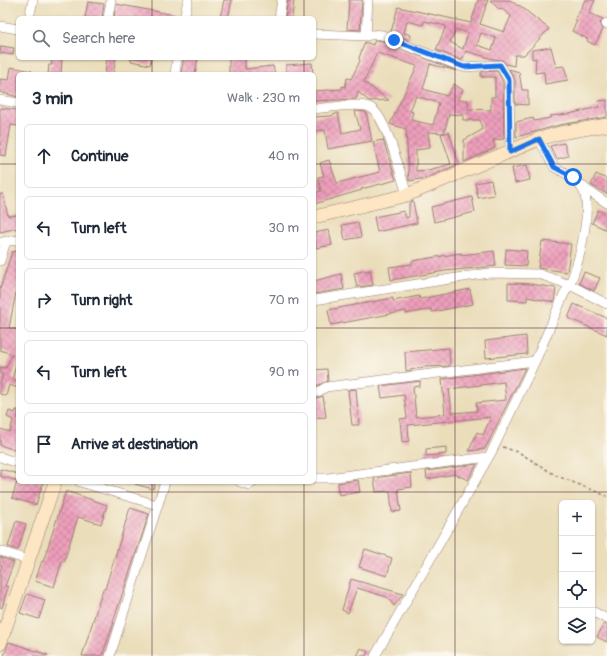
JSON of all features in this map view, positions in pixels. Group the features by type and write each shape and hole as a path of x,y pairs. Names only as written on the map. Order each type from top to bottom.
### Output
{"main road":[{"path":"316,217 407,195 539,139 560,133 607,125"},
{"path":"0,644 4,618 28,560 54,484"}],"street":[{"path":"30,16 33,0"},
{"path":"108,16 111,0"},
{"path":"184,16 188,0"},
{"path":"279,16 282,0"},
{"path":"366,36 368,0"},
{"path":"0,26 16,29"},
{"path":"316,34 366,36 376,34 385,35 394,40 464,67 500,65 509,80 510,152"},
{"path":"174,72 177,60"},
{"path":"0,100 16,103"},
{"path":"316,109 361,105 370,107 378,112 390,142 407,195"},
{"path":"539,139 554,167 573,177 587,190 607,203"},
{"path":"375,656 495,445 535,361 564,294 570,285 586,226 587,209 584,191 573,177"},
{"path":"0,261 3,242 16,240"},
{"path":"316,300 489,273 539,274 570,285 607,304"},
{"path":"316,392 326,387 535,361"},
{"path":"0,457 16,462"},
{"path":"316,478 328,478 488,458"},
{"path":"87,484 157,505"},
{"path":"110,656 164,484"},
{"path":"0,551 28,560"},
{"path":"595,613 607,619"}],"path":[{"path":"495,445 520,453 555,475 607,496"}],"building":[{"path":"224,0 232,0 228,16 220,16"},
{"path":"288,0 294,0 292,16 285,16"},
{"path":"349,0 362,0 360,30 347,29"},
{"path":"478,0 488,0 480,24 504,32 511,16 501,8 499,9 490,0 510,0 518,6 519,5 549,29 524,55 515,55 514,66 506,64 502,60 493,59 466,51 462,60 436,50 446,26 424,21 423,25 407,21 404,33 411,35 409,40 391,32 398,7 471,23","holes":["456,29 468,33 463,49 450,42","481,33 496,38 492,50 477,45"]},
{"path":"585,0 595,0 589,13 603,19 600,23 603,29 595,45 587,41 588,39 572,31 577,21 575,20"},
{"path":"88,2 104,4 102,16 85,16"},
{"path":"116,4 175,15 175,16 114,16"},
{"path":"375,40 382,41 457,71 430,64 423,89 447,96 454,84 463,90 457,100 468,100 468,109 491,110 491,97 495,97 495,77 481,77 481,72 497,71 503,82 504,139 493,140 495,148 464,162 464,140 482,130 480,120 463,120 463,115 449,114 444,133 428,132 430,148 416,150 416,171 428,170 451,164 441,134 449,132 459,164 426,178 409,181 406,129 390,124 417,66 377,53 364,82 389,100 369,101 358,92 356,99 316,101 316,91 342,89 342,86 345,87 347,78 351,79 360,61 359,58 365,42 373,45","holes":["416,96 439,103 433,125 411,120 413,112 410,111"]},
{"path":"1,46 14,48 13,55 0,53"},
{"path":"551,47 556,67 564,66 568,80 545,84 544,72 535,73 536,58 532,59 532,50"},
{"path":"51,60 62,60 61,72 48,72 49,65 52,65"},
{"path":"107,60 116,60 113,72 105,72"},
{"path":"131,60 151,60 150,65"},
{"path":"184,60 198,60 195,72 181,72"},
{"path":"229,60 245,60 245,69 273,66 274,72 229,72"},
{"path":"312,63 313,72 286,72 286,65"},
{"path":"11,67 32,71 16,72 16,96 0,92 0,79 9,80"},
{"path":"509,69 519,72 522,90 528,90 528,105 515,104 515,80"},
{"path":"607,100 607,117 559,125 516,137 516,122 533,118 534,121 550,118 550,116 569,114 599,107 598,101"},
{"path":"0,109 16,110 16,126 11,125 6,156 0,155"},
{"path":"355,111 366,112 372,141 328,149 325,130 316,131 316,117 331,116 338,113 342,133 360,129"},
{"path":"383,140 396,180 316,203 316,192 321,191 318,177 324,176 320,163 329,160 337,183 380,172 373,142"},
{"path":"564,143 568,156 557,159 550,146"},
{"path":"527,165 530,180 515,183 512,168"},
{"path":"596,174 607,179 607,194 591,185"},
{"path":"491,180 494,195 478,198 475,183"},
{"path":"0,194 3,194 8,216 16,215 16,228 0,232"},
{"path":"472,197 475,212 434,222 431,207"},
{"path":"413,201 417,223 377,232 374,217 404,211 406,218 409,217 409,203"},
{"path":"598,210 607,214 607,230 592,223"},
{"path":"358,222 361,237 345,240 342,225"},
{"path":"329,230 332,245 316,248 316,233"},
{"path":"542,241 571,244 567,272 538,268"},
{"path":"506,249 527,251 526,266 505,265"},
{"path":"16,251 16,292 9,328 16,330 16,366 12,379 16,380 16,387 9,385 6,396 0,394 0,384 3,375 0,374 0,367 6,368 12,354 0,350 0,289 12,252"},
{"path":"494,251 496,266 445,271 391,280 389,267 412,264 412,261 461,253 461,255"},
{"path":"370,270 373,285 357,287 354,273"},
{"path":"584,272 600,278 594,291 579,283"},
{"path":"341,274 344,289 316,294 316,280"},
{"path":"508,283 531,284 556,288 554,302 527,297 527,301 508,300"},
{"path":"470,289 473,304 432,312 431,309 406,314 406,311 331,325 328,310 393,298 393,301 419,296 420,299"},
{"path":"574,304 607,318 607,335 568,318"},
{"path":"526,336 527,354 486,358 485,341"},
{"path":"449,348 450,366 424,367 406,371 405,352"},
{"path":"525,368 485,449 469,451 477,432 483,435 491,417 408,425 409,441 402,442 400,419 407,418 404,395 382,398 380,386 420,381 420,386 413,387 416,417 445,414 442,379","holes":["504,382 506,400 476,403 477,411 452,413 449,389"]},
{"path":"327,369 328,381 316,386 316,370"},
{"path":"356,389 359,425 352,425 348,390"},
{"path":"323,396 326,417 316,418 316,398"},
{"path":"16,410 16,450 0,445 0,429 10,432 13,420 7,417 9,411 15,413"},
{"path":"446,447 446,454 426,456 426,449"},
{"path":"477,464 468,480 455,474 427,479 426,471"},
{"path":"0,469 16,473 16,480 0,476"},
{"path":"411,473 412,487 398,489 401,511 392,512 390,491 376,492 374,478"},
{"path":"358,480 360,492 339,495 338,483"},
{"path":"16,484 42,484 36,505 12,498"},
{"path":"135,484 155,484 153,489"},
{"path":"66,491 107,505 101,524 78,517 54,587 35,581 42,561 43,562"},
{"path":"130,508 149,514 114,622 102,656 82,656 103,589 105,589"},
{"path":"16,521 26,524 18,550 8,547"},
{"path":"365,549 392,558 387,576 359,567"},
{"path":"0,557 14,562 5,586 8,587 2,608 0,607 0,571 2,565 0,565"},
{"path":"351,579 403,594 394,606 387,597 357,588 348,613 342,610"},
{"path":"27,594 45,600 39,619 20,613"},
{"path":"604,624 607,625 607,642 597,637"},
{"path":"9,642 48,655 4,656"},
{"path":"361,648 368,652 366,656 357,656"}],"route":[{"path":"394,40 464,67 500,65 509,80 510,152 539,139 554,167 573,177"}]}
